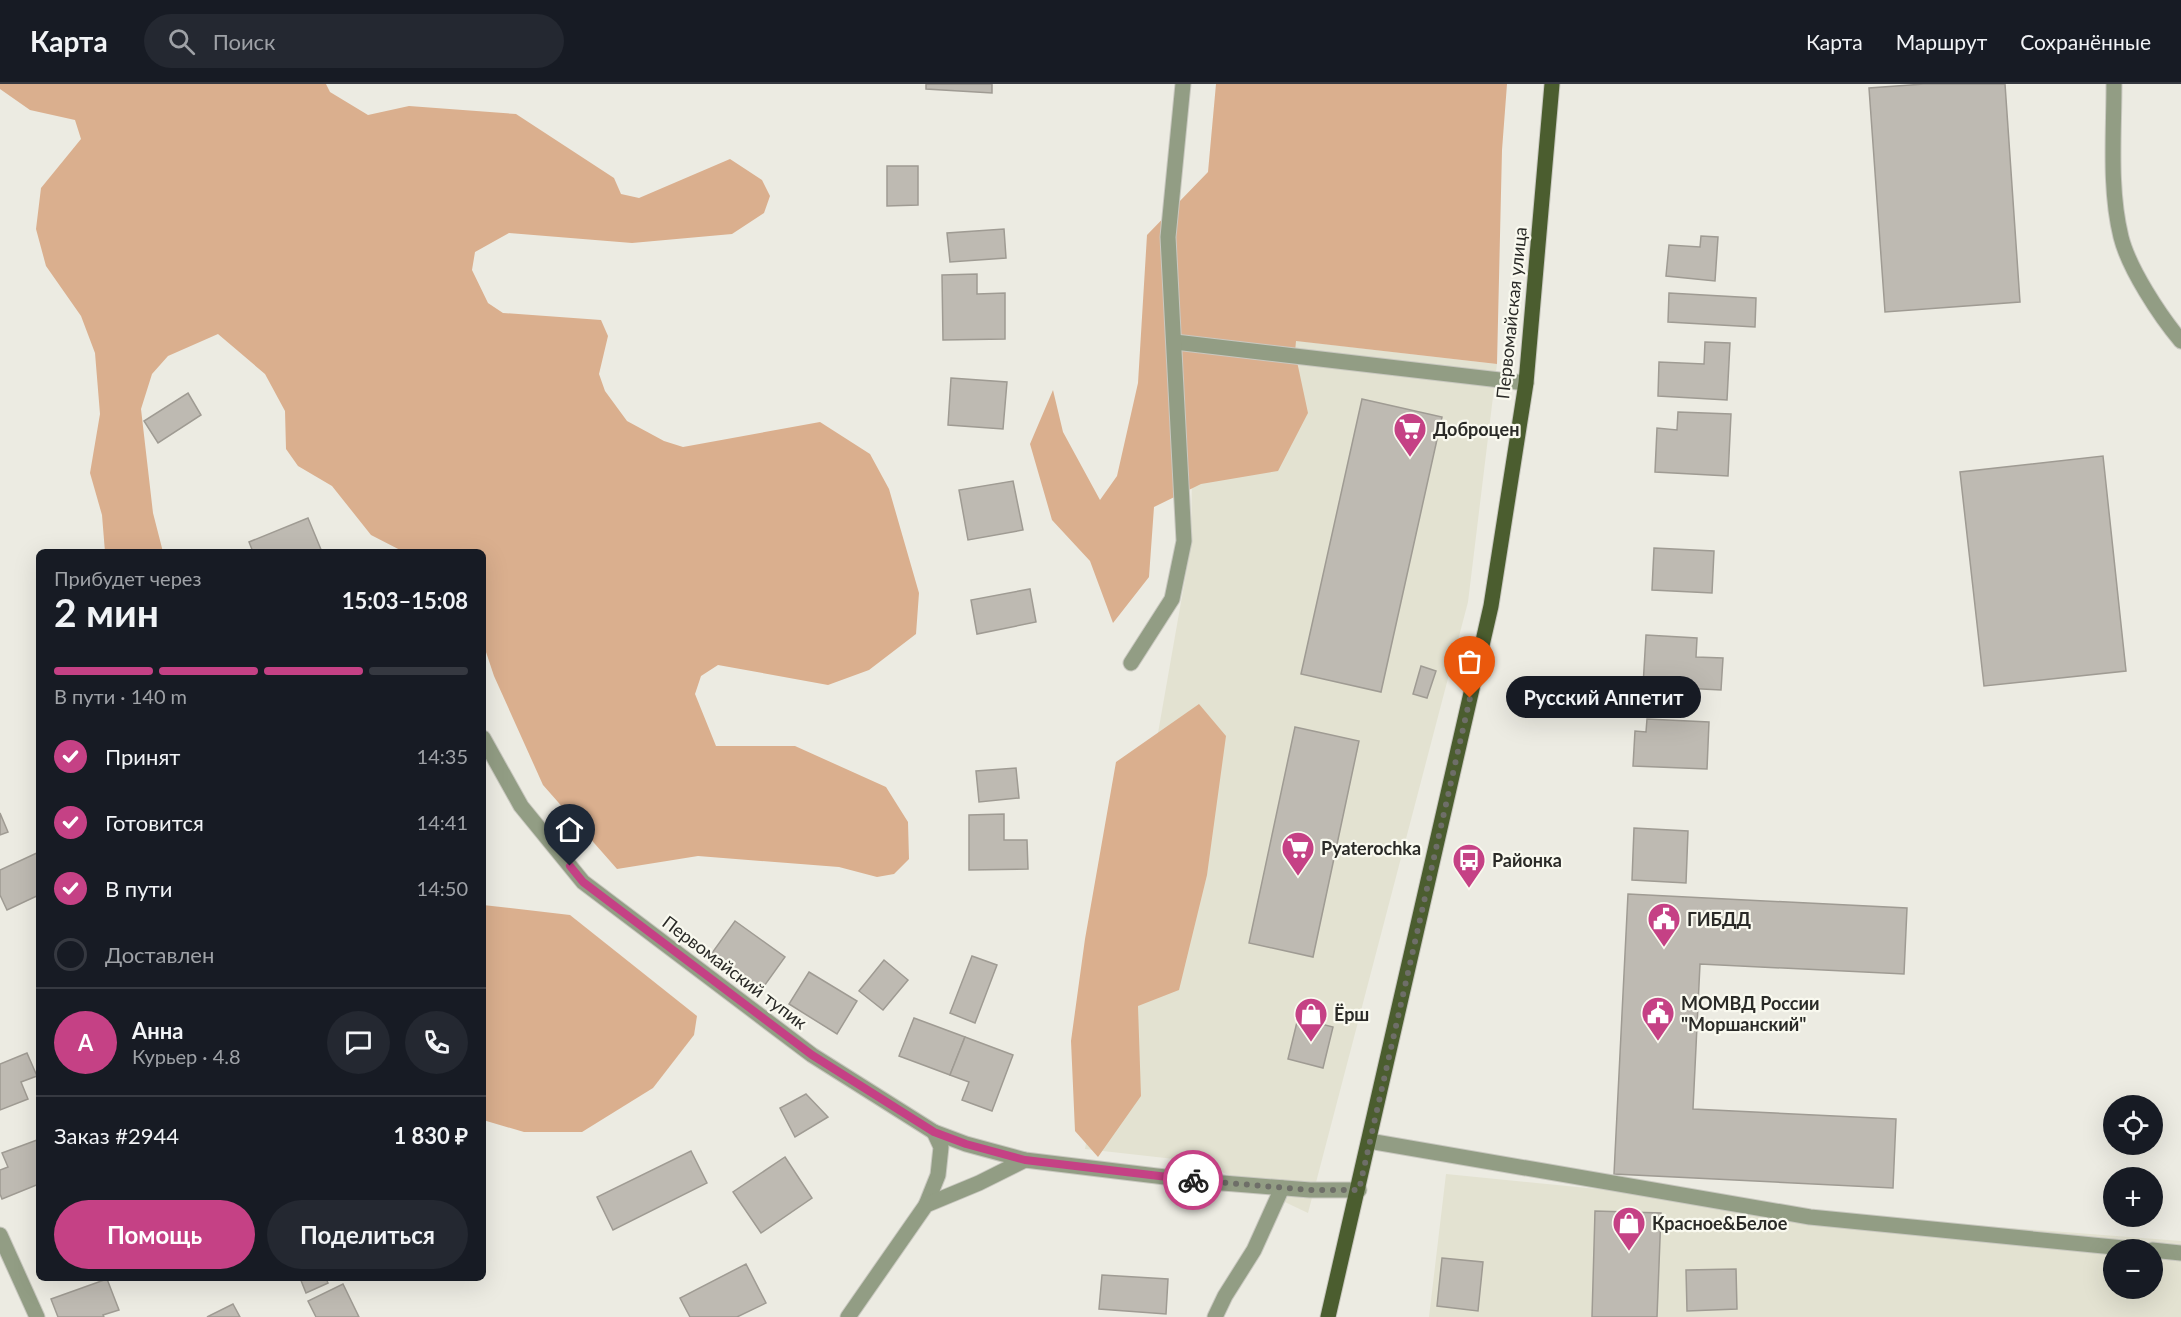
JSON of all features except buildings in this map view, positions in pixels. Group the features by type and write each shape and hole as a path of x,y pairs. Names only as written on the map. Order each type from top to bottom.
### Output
{"main road":[{"name":"Первомайская улица","path":"1328,1317 1359,1190 1368,1142 1491,606 1526,383 1552,84"}],"street":[{"path":"1131,663 1172,599 1184,541 1168,237 1183,84"},
{"path":"2114,84 2114,192 2121,238 2137,277 2181,341"},
{"path":"1175,342 1526,383"},
{"name":"Первомайский тупик","path":"486,743 521,806 583,882 812,1055 934,1132 966,1144 1025,1160 1198,1181 1310,1190 1359,1190"},
{"path":"848,1317 926,1205 938,1175 941,1147 934,1132"},
{"path":"1368,1142 1810,1217 2103,1246"},
{"path":"926,1205 979,1183 1025,1160"},
{"path":"1215,1317 1225,1296 1254,1250 1282,1188"},
{"path":"0,1235 37,1317"},
{"path":"2163,1251 2181,1253"}],"shaded area":[{"path":"0,84 326,84 330,92 368,115 409,106 516,114 614,178 621,194 639,198 730,159 762,180 770,196 764,213 732,234 632,243 509,233 475,252 472,270 488,303 503,313 601,320 608,336 599,374 605,391 627,421 664,441 683,447 820,422 870,454 889,489 919,593 916,634 869,670 828,685 718,665 701,676 695,694 716,746 795,746 886,787 908,822 909,859 894,874 877,877 839,867 698,856 617,869 543,785 494,676 486,652 486,549 398,549 371,535 332,486 298,466 286,449 285,411 265,374 218,334 168,356 152,374 141,409 153,513 162,549 105,549 102,515 90,473 100,414 95,353 81,316 46,266 36,229 41,188 81,139 75,120 30,110 0,89"},
{"path":"1216,84 1507,84 1502,150 1497,364 1296,341 1295,352 1308,413 1278,471 1201,484 1154,507 1149,577 1113,623 1090,561 1052,520 1030,444 1053,390 1063,432 1100,500 1117,476 1138,383 1147,235 1208,172"},
{"path":"1194,329 1497,364 1468,602 1308,1213 1201,1162 1085,1149 1191,545"},
{"path":"1199,704 1226,736 1207,875 1179,990 1138,1006 1141,1096 1098,1157 1075,1131 1071,1041 1085,939 1116,762"},
{"path":"486,905 570,915 697,1016 694,1035 653,1088 582,1132 524,1132 486,1121"},
{"path":"1446,1174 1921,1221 2155,1239 2103,1239 2103,1299 2163,1299 2163,1240 2181,1241 2181,1317 1429,1317"}],"way so far":[{"path":"1193,1180 1310,1190 1359,1190 1470,698"}],"place":[{"name":"Доброцен","path":"1410,458"},
{"name":"Русский Аппетит","path":"1470,698"},
{"name":"Pyaterochka","path":"1298,877"},
{"name":"Районка","path":"1469,889"},
{"name":"ГИБДД","path":"1664,948"},
{"name":"МОМВД России \"Моршанский\"","path":"1658,1042"},
{"name":"Ёрш","path":"1311,1043"},
{"name":"Красное&Белое","path":"1629,1252"}],"route":[{"path":"570,866 583,882 812,1055 934,1132 966,1144 1025,1160 1193,1180"}]}
